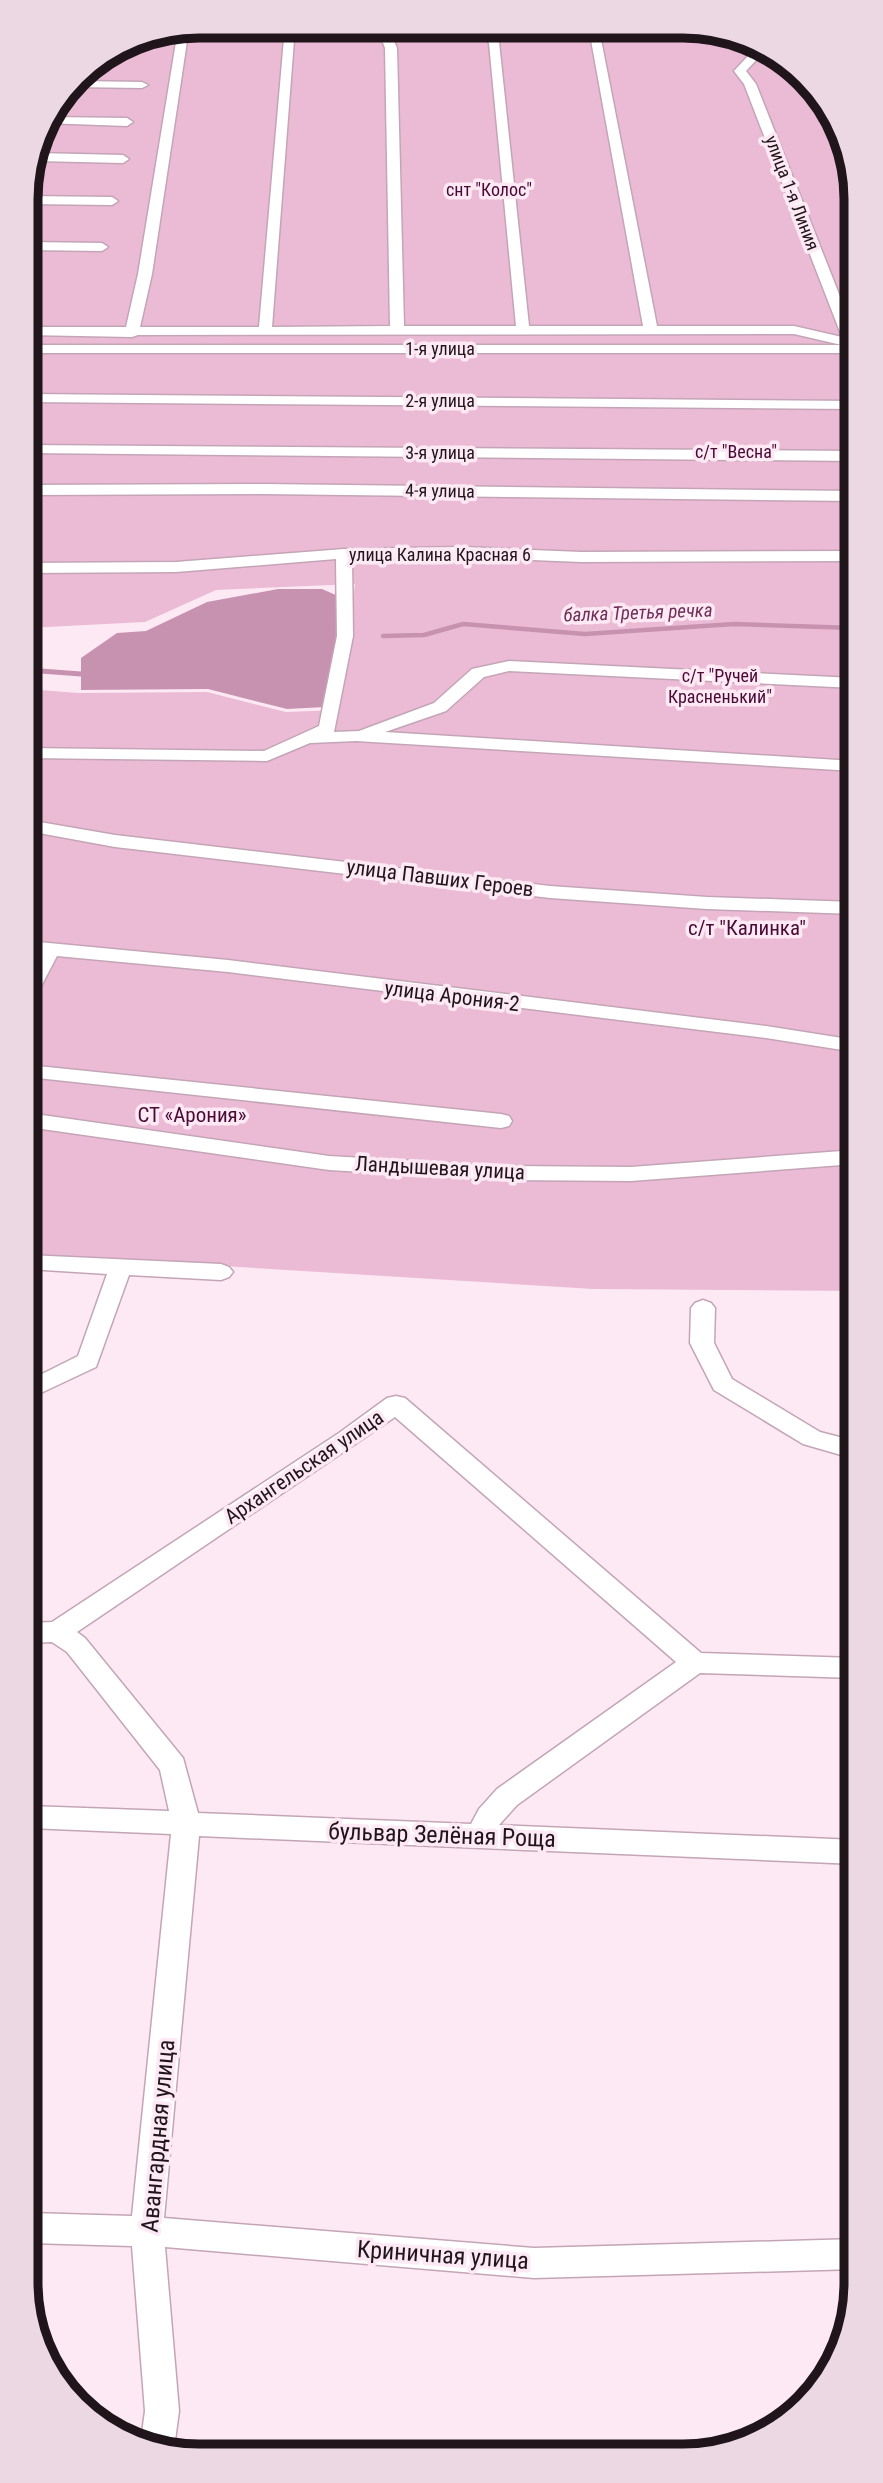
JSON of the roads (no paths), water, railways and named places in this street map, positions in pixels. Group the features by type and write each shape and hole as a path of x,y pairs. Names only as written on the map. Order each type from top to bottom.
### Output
{"street":[{"path":"265,332 289,38"},
{"path":"387,38 391,48 397,331"},
{"path":"489,38 494,42 523,331"},
{"path":"596,38 651,330"},
{"path":"132,333 145,274 182,40"},
{"name":"улица 1-я Линия","path":"752,54 752,58 740,71 750,84 844,323"},
{"path":"88,84 142,85"},
{"path":"59,120 127,122"},
{"path":"44,157 122,159"},
{"path":"39,200 113,201"},
{"path":"39,246 102,247"},
{"name":"1-я улица","path":"39,331 794,330 844,344"},
{"name":"1-я улица","path":"39,349 844,346"},
{"name":"2-я улица","path":"39,398 844,405"},
{"name":"3-я улица","path":"39,449 844,456"},
{"name":"4-я улица","path":"39,490 263,489 844,496"},
{"name":"улица Калина Красная 6","path":"39,568 176,568 344,554 464,552 581,557 844,556"},
{"path":"39,753 267,756 327,729 345,636 344,554"},
{"path":"356,736 440,707 478,673 509,666 844,683"},
{"path":"309,738 356,736 844,765"},
{"name":"улица Павших Героев","path":"39,828 115,841 550,892 720,904 844,908"},
{"name":"улица Арония-2","path":"39,948 228,966 446,995 766,1031 844,1043"},
{"path":"39,972 50,950"},
{"path":"39,1072 501,1121"},
{"name":"Ландышевая улица","path":"39,1122 330,1163 500,1172 631,1174 844,1158"},
{"path":"38,1263 221,1272"},
{"path":"38,1387 68,1374 88,1361 120,1268"},
{"path":"703,1308 702,1343 723,1384 812,1438 844,1447"},
{"name":"Архангельская улица","path":"57,1632 337,1447 396,1404 695,1663"},
{"path":"38,1633 57,1632 76,1645 173,1766 186,1824"},
{"path":"480,1836 489,1817 507,1797 695,1663 844,1668"},
{"name":"бульвар Зелёная Роща","path":"38,1818 844,1851"},
{"name":"Авангардная улица","path":"158,2439 162,2411 147,2231 186,1824"},
{"name":"Криничная улица","path":"38,2228 147,2231 534,2263 844,2254"}],"waterway":[{"name":"балка Третья речка","path":"383,636 424,635 463,624 585,634 734,624 844,628"},
{"name":"балка Третья речка","path":"39,671 81,674 88,672"}],"park label":[{"name":"снт \"Колос\"","path":"489,190"},
{"name":"с/т \"Весна\"","path":"736,452"},
{"name":"с/т \"Ручей Красненький\"","path":"720,686"},
{"name":"с/т \"Калинка\"","path":"747,928"},
{"name":"СТ «Арония»","path":"192,1115"}]}
